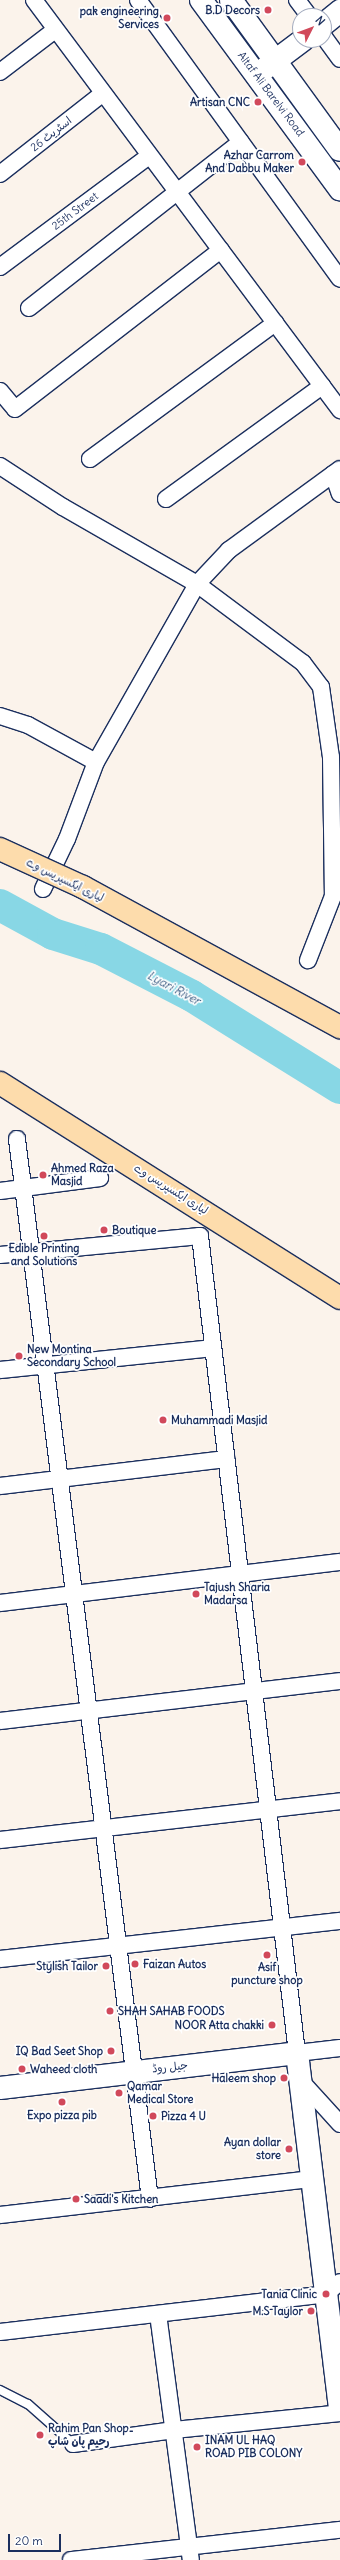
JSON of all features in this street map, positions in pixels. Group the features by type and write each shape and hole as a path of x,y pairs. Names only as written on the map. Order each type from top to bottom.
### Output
{"highway":[{"name":"لیاری ایکسپریس وے","path":"0,849 83,887 340,1027"},
{"name":"لیاری ایکسپریس وے","path":"0,1083 340,1298"}],"street":[{"path":"34,0 102,94 177,191 340,410"},
{"path":"138,0 340,278"},
{"name":"Altaf Ali Barelvi Road","path":"201,0 340,189"},
{"name":"Altaf Ali Barelvi Road","path":"231,0 340,150"},
{"path":"332,18 340,11"},
{"path":"0,72 56,30"},
{"path":"256,76 292,48"},
{"path":"332,48 340,59"},
{"name":"اسٹریٹ 26","path":"0,174 102,94"},
{"path":"29,308 241,142"},
{"name":"25th Street","path":"0,267 149,156"},
{"path":"0,391 14,409 221,250"},
{"path":"90,459 275,323"},
{"path":"166,499 322,386"},
{"path":"0,466 63,507 197,584 303,663 321,687 331,757 333,896 308,960"},
{"path":"43,889 67,839 96,762 197,584 229,550 336,471 340,494"},
{"path":"0,716 28,725 96,762"},
{"path":"17,1139 150,2199"},
{"path":"0,1191 100,1178"},
{"path":"0,1255 200,1236 297,2053 313,2179 333,2288 340,2408"},
{"path":"0,1370 213,1348"},
{"path":"0,1486 226,1459"},
{"path":"0,1603 340,1562"},
{"path":"0,1721 340,1681"},
{"path":"0,1840 340,1801"},
{"path":"0,1959 340,1921"},
{"name":"جیل روڈ","path":"0,2088 134,2071 340,2048"},
{"path":"301,2081 340,2124"},
{"path":"0,2215 150,2199 313,2179"},
{"path":"0,2332 158,2314 333,2288"},
{"path":"158,2314 190,2554"},
{"path":"73,2444 174,2430 340,2413"},
{"path":"72,2560 190,2554 340,2530"}],"lane":[{"path":"0,2390 28,2404 73,2444"}],"waterway":[{"name":"Lyari River","path":"0,905 53,934 101,949 192,996 340,1088"}],"place":[{"name":"B.D Decors","path":"268,10"},
{"name":"pak engineering Services","path":"167,18"},
{"name":"Artisan CNC","path":"258,102"},
{"name":"Azhar Carrom And Dabbu Maker","path":"302,162"},
{"name":"Ahmed Raza Masjid","path":"43,1175"},
{"name":"Boutique","path":"104,1230"},
{"name":"Edible Printing and Solutions","path":"44,1236"},
{"name":"New Montina Secondary School","path":"19,1356"},
{"name":"Muhammadi Masjid","path":"163,1420"},
{"name":"Tajush Sharia Madarsa","path":"196,1594"},
{"name":"Asif puncture shop","path":"267,1955"},
{"name":"Faizan Autos","path":"135,1964"},
{"name":"Stylish Tailor","path":"106,1966"},
{"name":"SHAH SAHAB FOODS","path":"110,2011"},
{"name":"NOOR Atta chakki","path":"272,2025"},
{"name":"IQ Bad Seet Shop","path":"111,2051"},
{"name":"Waheed cloth","path":"22,2069"},
{"name":"Haleem shop","path":"284,2078"},
{"name":"Qamar Medical Store","path":"119,2093"},
{"name":"Expo pizza pib","path":"62,2102"},
{"name":"Pizza 4 U","path":"153,2116"},
{"name":"Ayan dollar store","path":"289,2149"},
{"name":"Saadi's Kitchen","path":"76,2199"},
{"name":"Tania Clinic","path":"326,2294"},
{"name":"M.S Taylor","path":"311,2311"},
{"name":"Rahim Pan Shop۔ رحیم پان شاپ","path":"40,2435"},
{"name":"INAM UL HAQ ROAD PIB COLONY","path":"197,2447"}]}
